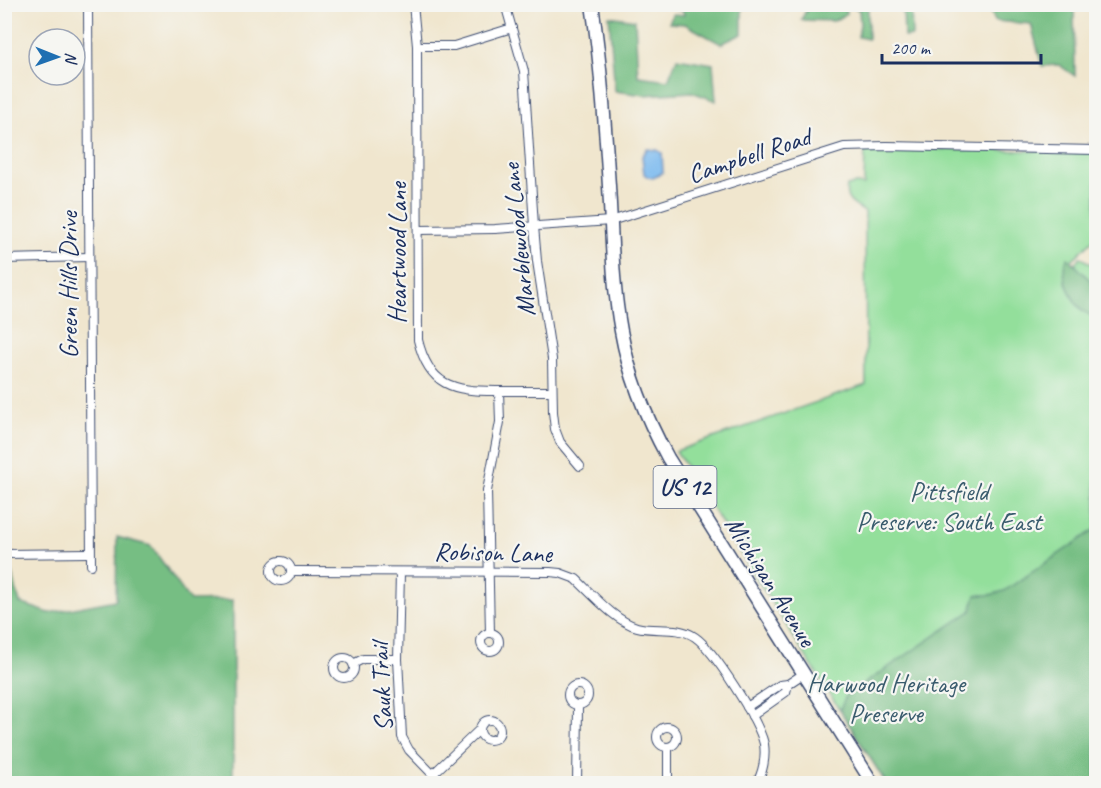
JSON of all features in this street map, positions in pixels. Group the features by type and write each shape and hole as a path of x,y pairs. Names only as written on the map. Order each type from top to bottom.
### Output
{"highway":[{"name":"US 12","path":"592,4 603,99 611,221"},
{"name":"Michigan Avenue","path":"611,221 614,280 621,332 634,381 648,418 668,458 873,783"}],"street":[{"name":"Green Hills Drive","path":"88,4 91,565"},
{"name":"Heartwood Lane","path":"413,4 417,46 418,340 422,356 440,380 454,388 468,391 552,391"},
{"name":"Marblewood Lane","path":"505,4 524,71 537,261 550,336 555,429 560,442 580,466"},
{"path":"417,46 454,46 512,28"},
{"name":"Campbell Road","path":"417,230 495,229 611,221 844,147 1096,150"},
{"path":"4,258 89,257"},
{"path":"490,633 487,491 500,422 500,391"},
{"path":"4,554 90,553"},
{"name":"Robison Lane","path":"291,571 550,572 568,575 576,579 622,621 636,627 693,635 709,649 747,707"},
{"name":"Sauk Trail","path":"400,573 398,658 402,737 409,750 442,783"},
{"path":"353,664 363,659 398,658"},
{"path":"760,782 765,747 762,735 747,707 780,685 788,684 803,675"},
{"path":"752,716 786,692 788,684"},
{"path":"577,783 578,706"},
{"path":"433,774 479,730"},
{"path":"668,748 668,783"}],"green space":[{"path":"676,5 742,5 742,34 721,44 685,24 669,23 673,14 684,15 683,11 675,9"},
{"path":"809,5 841,5 847,13 834,21 801,20"},
{"path":"851,5 868,5 868,39 858,37 859,10"},
{"path":"903,5 911,5 912,36 904,37"},
{"path":"988,5 1074,5 1075,76 1059,65 1042,66 1031,24 995,21"},
{"path":"609,16 635,20 638,76 668,80 677,58 713,64 716,101 692,92 644,95 615,91"},
{"name":"Pittsfield Preserve: South East","path":"865,148 1096,152 1096,237 1071,261 1077,266 1075,263 1080,257 1096,267 1096,783 886,783 676,451 866,385 865,212 848,199 846,191 847,186 864,185"},
{"path":"1068,258 1096,286 1096,318 1083,311 1067,286 1064,270"},
{"name":"Harwood Heritage Preserve","path":"1096,529 1096,783 886,783 840,710 846,696 971,611 976,595 990,595 1004,591"},
{"path":"117,537 151,546 190,601 233,600 233,783 5,783 5,558 20,603 49,613 116,600"}],"water":[{"path":"647,149 662,153 663,172 654,178 644,174 642,156"}]}
